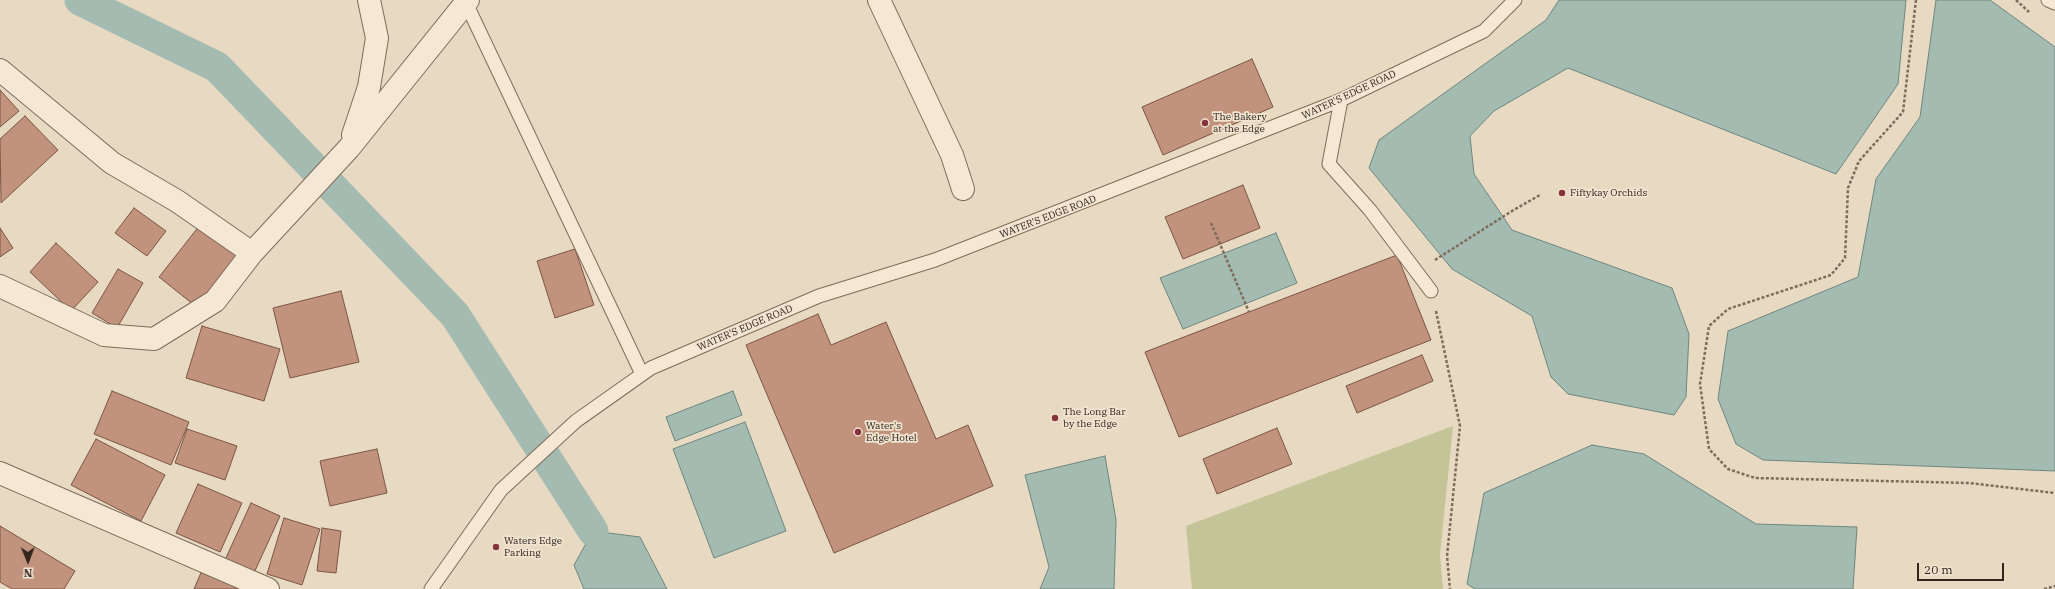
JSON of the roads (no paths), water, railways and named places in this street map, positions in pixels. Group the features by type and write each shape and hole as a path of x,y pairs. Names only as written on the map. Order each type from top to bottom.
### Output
{"street":[{"path":"349,148 369,87 377,38 369,0"},
{"path":"879,0 952,155 963,189"},
{"path":"0,286 104,335 154,339 215,301 252,253 349,148 467,1"},
{"path":"0,70 112,163 177,201 252,253"},
{"path":"0,473 268,589"}],"lane":[{"name":"WATER'S EDGE ROAD","path":"431,589 501,490 576,420 651,368 819,296 935,260 1118,190 1341,100 1484,31 1515,0"},
{"path":"2048,0 2055,3"},
{"path":"467,1 642,374"},
{"path":"1341,100 1329,164 1370,210 1431,291"}],"waterway":[{"path":"80,0 217,67 455,315 593,531"}],"place":[{"name":"The Bakery at the Edge","path":"1205,123"},
{"name":"Fiftykay Orchids","path":"1562,193"},
{"name":"The Long Bar by the Edge","path":"1055,418"},
{"name":"Water's Edge Hotel","path":"858,432"},
{"name":"Waters Edge Parking","path":"496,547"}]}
